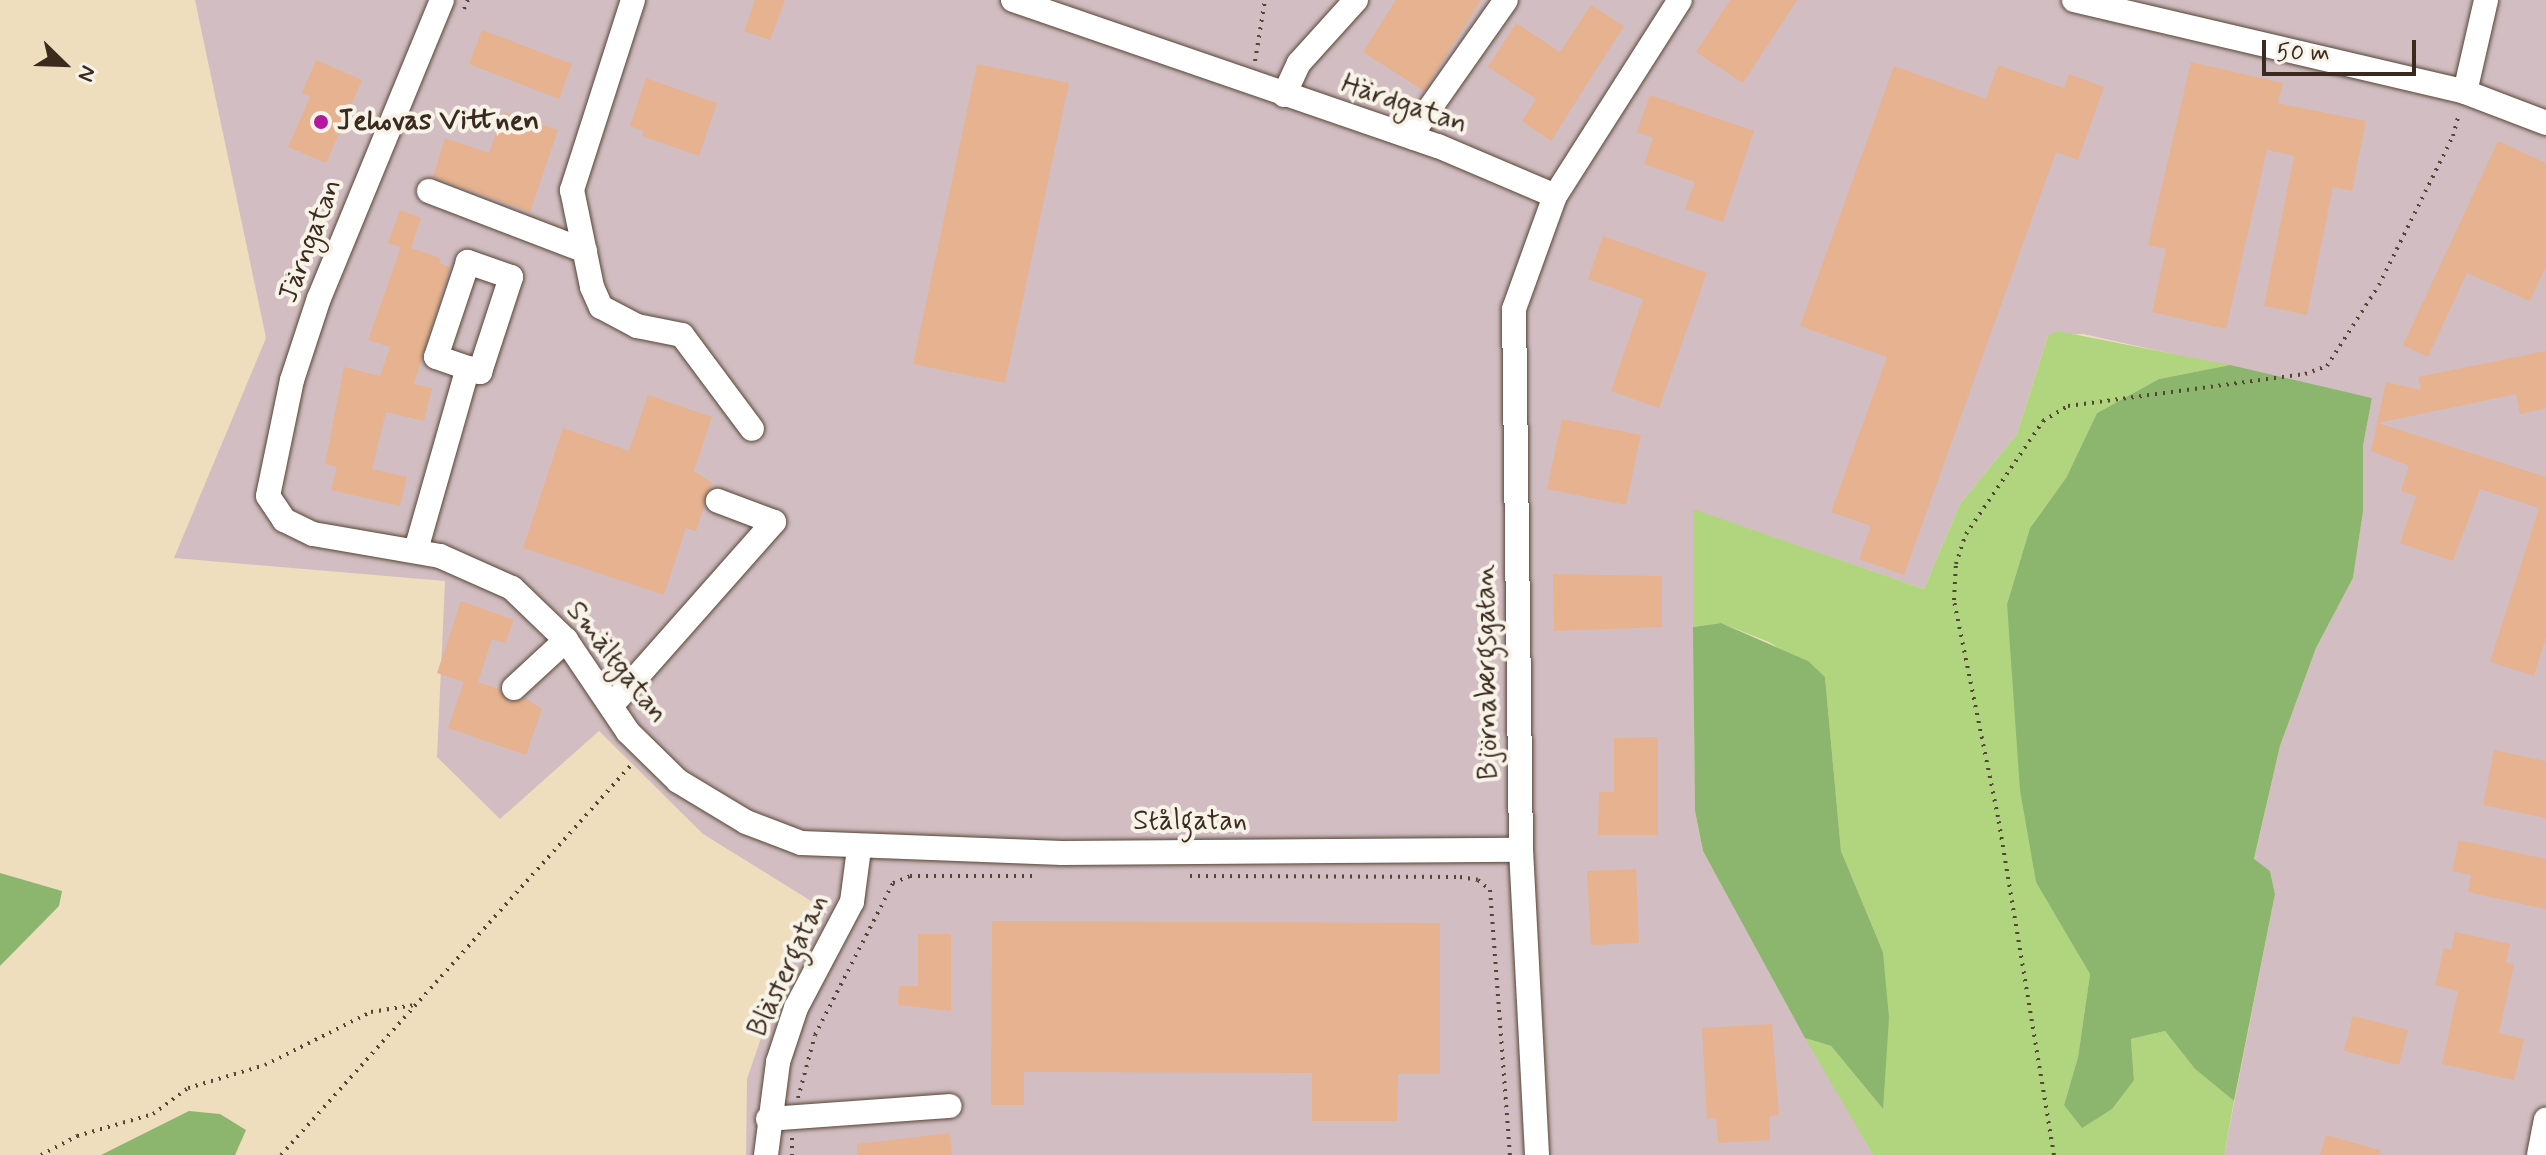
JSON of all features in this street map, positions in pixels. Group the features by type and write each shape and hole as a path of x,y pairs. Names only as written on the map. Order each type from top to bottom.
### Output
{"street":[{"path":"633,0 572,190 585,251 601,307 637,326 682,335 752,429"},
{"name":"Härdgatan","path":"1013,0 1414,138 1555,196"},
{"path":"1284,95 1299,63 1356,0"},
{"path":"1414,138 1416,128 1506,0"},
{"path":"1555,196 1680,0"},
{"path":"2074,0 2465,92 2546,123"},
{"path":"2465,92 2486,0"},
{"name":"Järngatan","path":"275,512 268,496 270,470 292,380 319,298 452,7"},
{"path":"429,191 585,251"},
{"name":"Björnabergsgatan","path":"1537,1155 1521,850 1514,309 1555,196"},
{"path":"416,550 468,368"},
{"path":"611,706 774,522 718,501"},
{"name":"Smältgatan","path":"275,512 313,534 416,550 486,573 512,588 566,640 645,750 678,781 757,827 801,843 859,849"},
{"path":"514,688 566,640"},
{"name":"Stålgatan","path":"859,849 1521,850"},
{"name":"Blästergatan","path":"766,1155 768,1119 778,1062 796,1008 852,902 859,849"},
{"path":"768,1119 950,1106"},
{"path":"2539,1155 2546,1120"}],"path":[{"path":"452,7 468,0"},
{"path":"2054,1155 1998,817 1954,600 1956,564 1966,534 2043,421 2068,406 2305,374 2327,366 2379,285 2453,136 2465,92"},
{"path":"281,1155 645,750"},
{"path":"792,1155 795,1117 815,1035 873,928 887,892 900,878 899,850"},
{"path":"900,878 1036,876"},
{"path":"1177,876 1478,880 1490,890 1510,1155"},
{"path":"41,1155 77,1136 153,1114 188,1088 265,1065 371,1012 417,1005"}],"shaded area":[{"path":"195,0 2546,0 2546,1155 2224,1155 2275,894 2270,871 2254,860 2280,746 2316,648 2353,578 2363,512 2363,446 2372,398 2083,334 2048,336 2017,434 1960,504 1924,589 1693,510 1695,811 1703,851 1873,1155 746,1155 747,1079 777,991 819,906 703,834 599,731 500,819 437,757 445,581 174,558 266,338"}],"green space":[{"path":"2057,331 2230,365 2159,379 2097,413 2066,478 2030,528 2007,604 2017,697 2065,929 2090,974 2078,1057 2064,1105 2134,1080 2131,1039 2165,1031 2195,1069 2234,1101 2224,1155 1873,1155 1805,1038 1831,1046 1882,1108 1883,952 1841,851 1825,677 1769,642 1721,623 1693,627 1693,509 1924,589 1960,504 2017,434 2048,336"},
{"path":"2230,365 2372,398 2363,446 2363,512 2353,578 2316,648 2280,746 2254,859 2270,871 2275,894 2234,1101 2195,1069 2165,1031 2131,1039 2134,1080 2112,1109 2082,1128 2064,1105 2078,1057 2090,974 2036,882 2020,790 2007,604 2030,528 2066,478 2097,413 2159,379"},
{"path":"1721,623 1808,661 1825,677 1841,851 1883,952 1889,1018 1883,1109 1831,1046 1805,1038 1703,851 1695,811 1693,627"},
{"path":"0,873 62,891 59,906 0,966"},
{"path":"189,1111 220,1114 246,1130 235,1155 101,1155"}],"building":[{"path":"755,0 785,0 770,40 744,31"},
{"path":"1396,0 1481,0 1424,91 1363,52"},
{"path":"1730,0 1797,0 1743,83 1696,52"},
{"path":"1591,5 1624,26 1551,141 1522,121 1536,99 1488,67 1516,23 1560,52"},
{"path":"482,30 572,64 559,99 469,64"},
{"name":"Jehovas Vittnen","path":"316,60 362,80 326,163 288,147 310,97 302,93"},
{"path":"2191,62 2283,83 2278,103 2366,121 2352,191 2333,187 2307,315 2264,306 2294,156 2267,150 2226,329 2152,312 2166,249 2148,245"},
{"path":"977,64 1069,83 1005,383 913,364"},
{"path":"1998,65 2064,88 2069,74 2104,87 2078,160 2056,152 1904,575 1859,559 1871,526 1831,512 1887,357 1800,326 1894,66 1986,99"},
{"path":"646,78 717,103 699,156 642,136 644,131 630,126"},
{"path":"1650,95 1754,131 1723,222 1685,209 1695,182 1644,164 1653,138 1637,132"},
{"path":"503,112 558,130 530,212 433,177 445,138 489,153"},
{"path":"2498,141 2546,163 2546,266 2530,301 2467,273 2428,357 2403,345"},
{"path":"400,210 421,218 411,248 441,258 439,263 450,267 414,384 432,388 424,421 386,412 372,469 407,477 400,506 331,490 337,467 325,464 344,367 380,376 390,347 368,340 401,247 388,243"},
{"path":"1603,236 1707,273 1659,408 1611,391 1643,299 1588,279"},
{"path":"2546,351 2546,408 2520,414 2516,394 2378,423 2546,477 2546,637 2534,676 2490,662 2539,508 2480,489 2453,561 2400,543 2416,496 2401,491 2409,466 2371,451 2386,382 2421,390 2418,377"},
{"path":"648,395 712,417 694,471 712,483 696,531 686,528 664,595 523,548 563,428 629,451"},
{"path":"1562,419 1641,435 1626,505 1547,489"},
{"path":"1553,574 1662,576 1662,627 1554,631"},
{"path":"461,601 514,620 505,643 492,639 478,682 499,689 509,702 525,698 542,709 526,755 448,728 464,682 437,673"},
{"path":"1658,737 1658,835 1598,835 1599,792 1614,792 1614,738"},
{"path":"2494,750 2546,761 2546,818 2483,805"},
{"path":"2459,840 2546,859 2546,909 2468,892 2471,875 2452,871"},
{"path":"1636,869 1639,943 1591,945 1587,871"},
{"path":"992,921 1440,923 1440,1074 1398,1074 1397,1121 1312,1121 1312,1073 1024,1072 1024,1105 991,1105"},
{"path":"2455,932 2510,944 2506,962 2514,964 2499,1033 2524,1039 2514,1080 2442,1064 2458,991 2435,985 2444,948 2451,950"},
{"path":"918,934 951,934 951,1011 898,1005 899,986 918,986"},
{"path":"2353,1016 2408,1030 2399,1065 2344,1051"},
{"path":"1772,1024 1779,1115 1769,1116 1770,1140 1718,1143 1716,1118 1707,1119 1702,1028"},
{"path":"950,1133 952,1155 857,1155 857,1144"},
{"path":"2326,1135 2380,1150 2379,1155 2320,1155"}],"place":[{"name":"Jehovas Vittnen","path":"321,122"}]}
